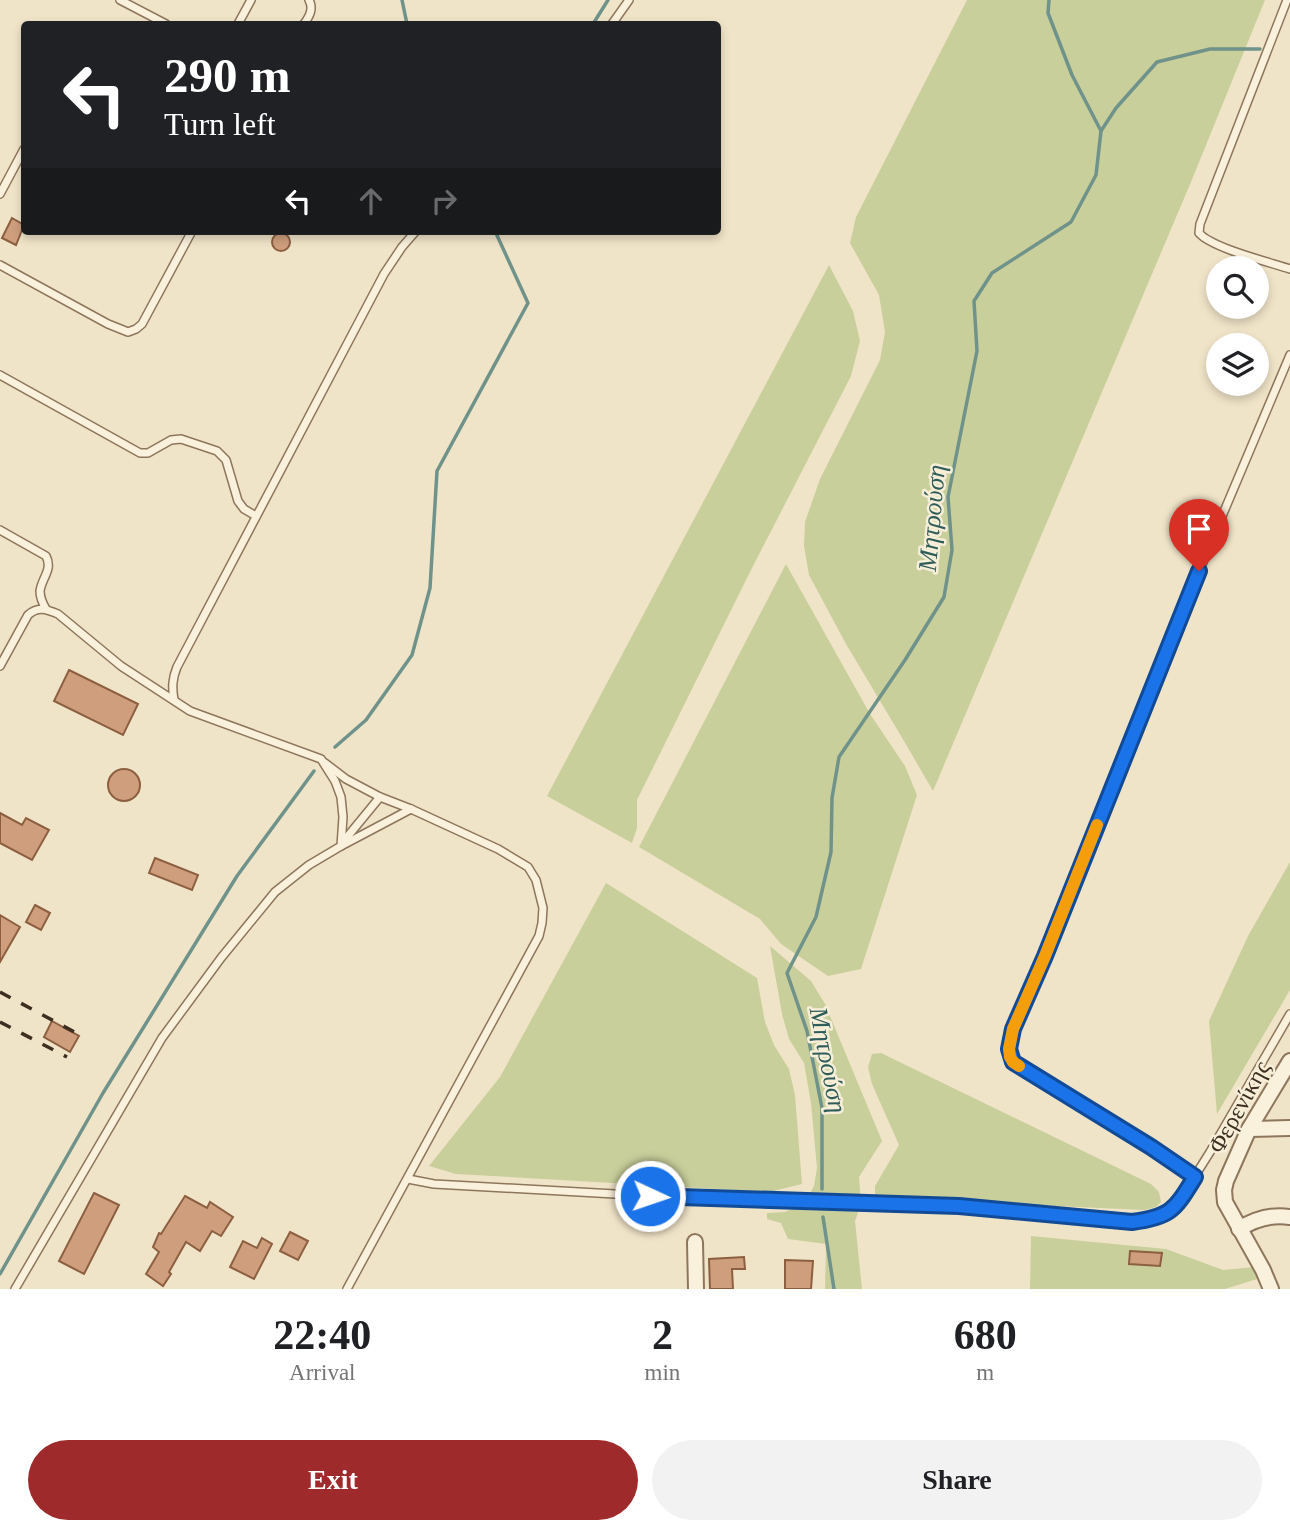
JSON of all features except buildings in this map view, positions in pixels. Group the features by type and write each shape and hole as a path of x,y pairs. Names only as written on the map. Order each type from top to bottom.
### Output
{"street":[{"name":"Φερενίκης","path":"1271,1289 1225,1202 1224,1190 1249,1129 1290,1061"},
{"path":"1249,1129 1290,1129"},
{"path":"1239,1229 1262,1218 1290,1217"},
{"path":"695,1242 695,1289"}],"lane":[{"path":"120,0 160,21"},
{"path":"240,21 251,0"},
{"path":"306,21 311,12 309,0"},
{"path":"614,21 629,0"},
{"path":"1287,0 1200,224 1199,233 1205,240 1217,245 1290,269"},
{"path":"0,194 21,155"},
{"path":"0,265 108,324 128,332 142,324 190,235"},
{"path":"174,701 172,679 177,667 384,274 412,235"},
{"path":"1195,1177 1013,1062 1009,1049 1013,1029 1290,355"},
{"path":"0,375 140,453 148,453 171,440 181,439 217,451 226,460 238,500 244,509 256,516"},
{"path":"0,530 46,556 50,563 40,590 46,609"},
{"path":"0,666 28,615 34,609 46,609 58,614 121,666 190,711 321,760 346,779 380,797 498,849 528,867 536,880 542,908 539,936 348,1289"},
{"path":"321,760 335,781 341,797 341,846"},
{"path":"341,846 380,797"},
{"path":"15,1289 162,1038 221,958 275,892 309,864 411,809"},
{"path":"408,1179 434,1184 704,1199 959,1206 1132,1222 1153,1220 1178,1203 1290,1014"}],"green space":[{"path":"967,0 1265,0 1191,182 933,791 846,644 809,575 804,546 805,522 820,479 880,360 885,332 879,295 850,243 856,217"},
{"path":"829,265 853,311 860,341 851,376 637,800 637,828 632,843 547,796"},
{"path":"786,564 870,714 905,766 917,795 861,969 828,976 781,944 760,919 639,847"},
{"path":"1290,862 1290,990 1217,1114 1209,1021 1248,936"},
{"path":"606,883 757,978 765,1022 774,1045 789,1069 795,1095 802,1184 769,1192 456,1174 429,1166 500,1077"},
{"path":"770,946 811,981 825,1004 882,1141 859,1177 861,1204 855,1221 862,1289 825,1289 826,1244 788,1239 781,1223 767,1219 767,1213 785,1212 805,1203 814,1186 817,1168 804,1063 789,1039"},
{"path":"881,1053 1151,1184 1159,1192 1161,1202 1156,1207 1145,1210 875,1198 875,1186 899,1145 872,1084 868,1067 872,1054"},
{"path":"1031,1236 1166,1249 1223,1270 1255,1267 1257,1279 1225,1289 1030,1289"}],"waterway":[{"path":"402,0 406,21"},
{"path":"595,21 608,0"},
{"name":"Μητρούση","path":"822,1189 822,1108 807,1031 787,973 816,917 831,852 832,798 839,757 944,597 952,550 948,497 977,351 974,301 992,273 1071,222 1096,175 1101,131 1072,75 1048,13 1049,0"},
{"path":"1101,131 1116,108 1157,62 1210,49 1260,49"},
{"path":"335,747 366,720 412,655 430,588 437,471 528,303 497,235"},
{"path":"0,1274 103,1093 237,876 314,771"},
{"name":"Μητρούση","path":"823,1217 834,1289"}],"railway":[{"path":"0,992 80,1035"},
{"path":"0,1022 67,1057"}],"slow traffic":[{"path":"1019,1066 1010,1057 1013,1029 1097,825"}],"route":[{"path":"650,1196 959,1206 1132,1222 1153,1220 1178,1203 1195,1177 1013,1062 1009,1049 1013,1029 1045,956 1199,571"}]}
